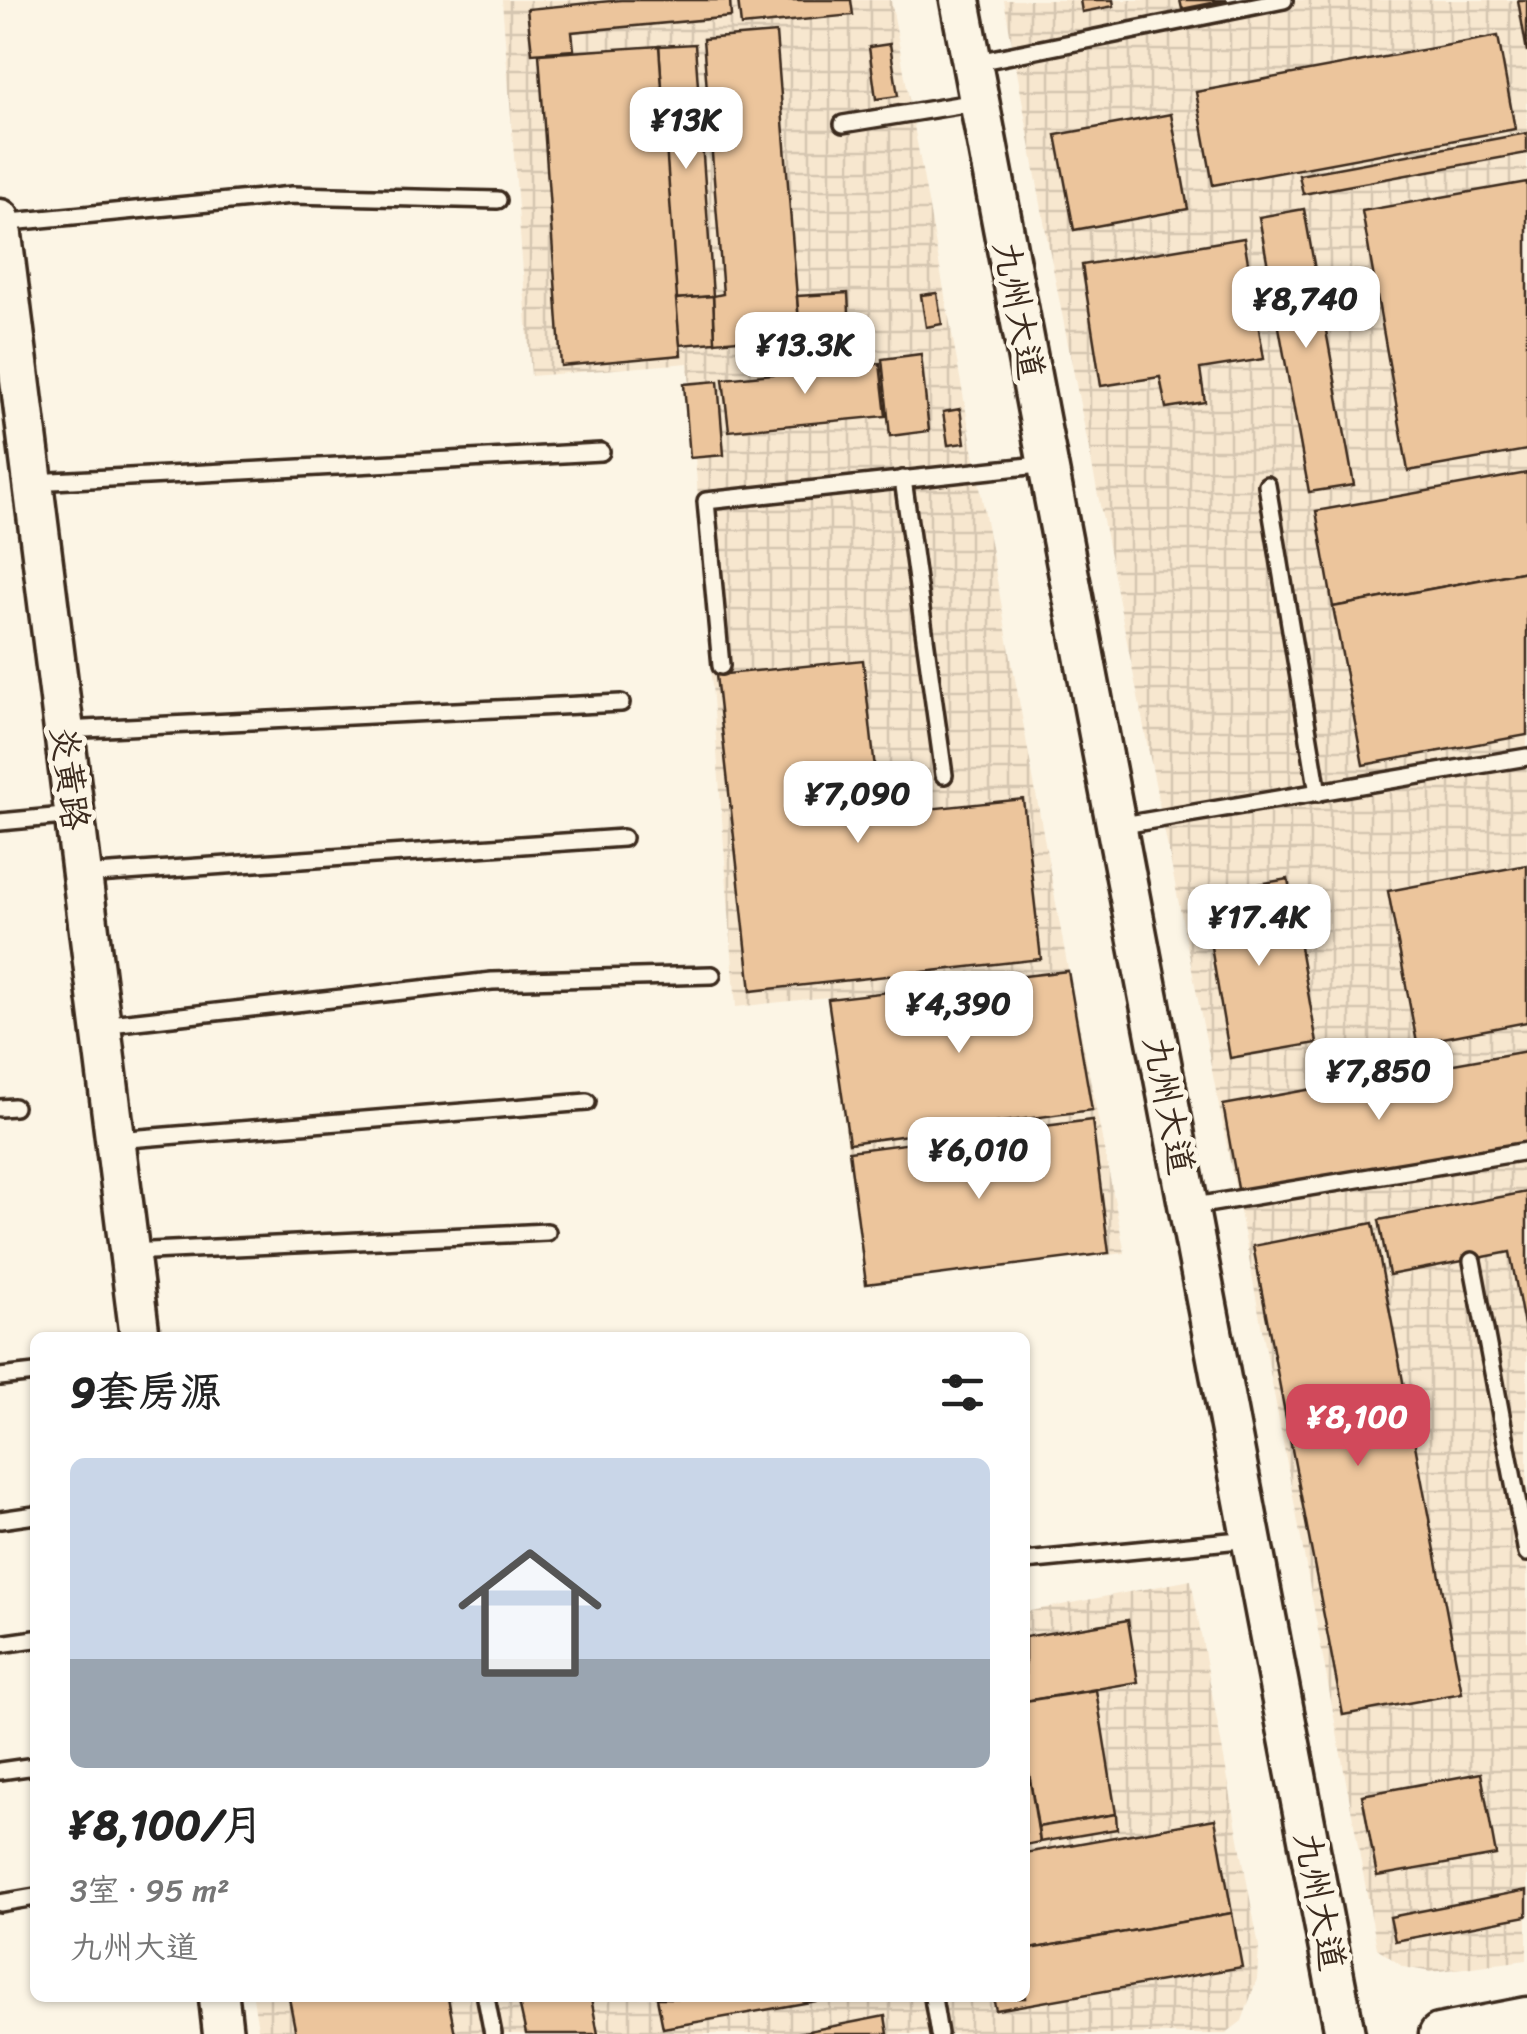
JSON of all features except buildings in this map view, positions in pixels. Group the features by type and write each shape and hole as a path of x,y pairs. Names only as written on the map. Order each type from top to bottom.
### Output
{"street":[{"name":"九州大道","path":"960,0 1345,2034"},
{"name":"炎黄路","path":"1,238 9,357 33,482 139,1332"},
{"path":"219,2002 223,2034"},
{"path":"1439,2034 1527,2017"}],"lane":[{"path":"972,63 1284,0"},
{"path":"843,124 980,102"},
{"path":"1,238 292,196 498,200"},
{"path":"33,482 601,452"},
{"path":"720,666 706,501 1048,464"},
{"path":"903,478 944,776"},
{"path":"1267,485 1318,793"},
{"path":"64,730 621,703"},
{"path":"1117,826 1527,757"},
{"path":"0,822 75,815"},
{"path":"82,875 623,838"},
{"path":"101,1024 492,982 712,975"},
{"path":"116,1140 587,1102"},
{"path":"1189,1207 1527,1151"},
{"path":"129,1252 548,1232"},
{"path":"1472,1262 1527,1552"},
{"path":"0,1377 30,1374"},
{"path":"0,1520 30,1516"},
{"path":"1030,1561 1252,1539"},
{"path":"0,1644 30,1640"},
{"path":"0,1771 30,1767"},
{"path":"0,1903 30,1898"},
{"path":"487,2002 493,2034"},
{"path":"935,2002 939,2034"}],"shaded area":[{"path":"502,0 891,0 1068,969 1125,1253 865,1283 828,997 736,1007 688,363 531,376"},
{"path":"1004,0 1527,0 1527,1960 1432,1972 1403,1967 1377,1948 1243,1227 1048,243"},
{"path":"1191,1580 1259,1947 1257,1979 1242,2021 1225,2034 259,2034 254,2002 1030,2002 1030,1611"}]}
